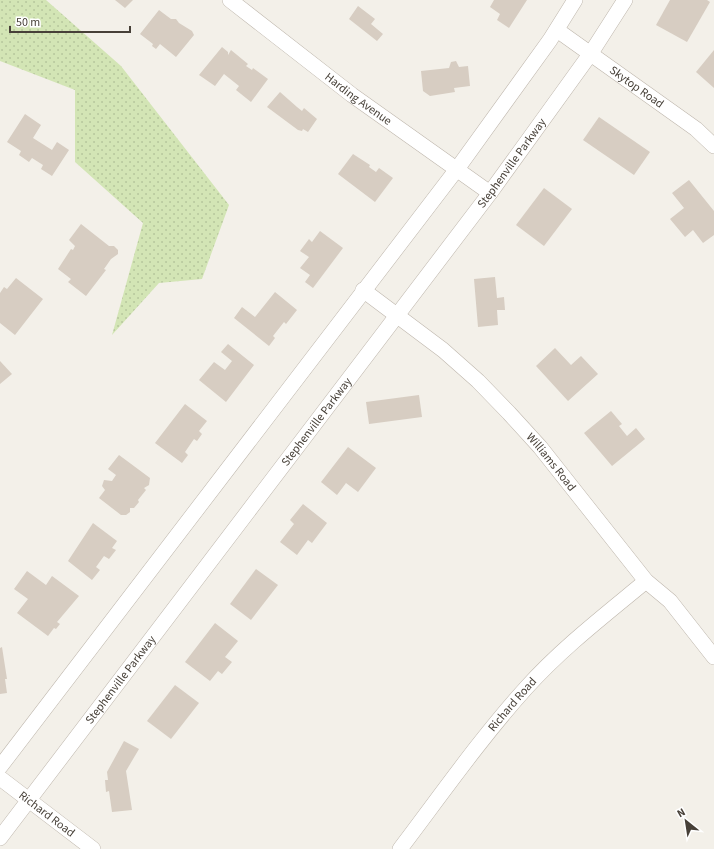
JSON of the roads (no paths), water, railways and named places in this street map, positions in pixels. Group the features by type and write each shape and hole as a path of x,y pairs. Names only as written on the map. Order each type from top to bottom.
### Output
{"street":[{"name":"Harding Avenue","path":"230,0 352,95 490,193"},
{"path":"0,767 363,290 457,169 557,30 575,0"},
{"name":"Stephenville Parkway","path":"0,838 490,193 591,53 625,0"},
{"name":"Skytop Road","path":"557,30 696,129 714,146"},
{"name":"Williams Road","path":"363,290 443,350 478,381 509,413 540,447 646,581 670,601 714,657"},
{"name":"Richard Road","path":"400,849 494,726 526,688 578,638 646,581"},
{"name":"Richard Road","path":"0,778 93,849"}]}
